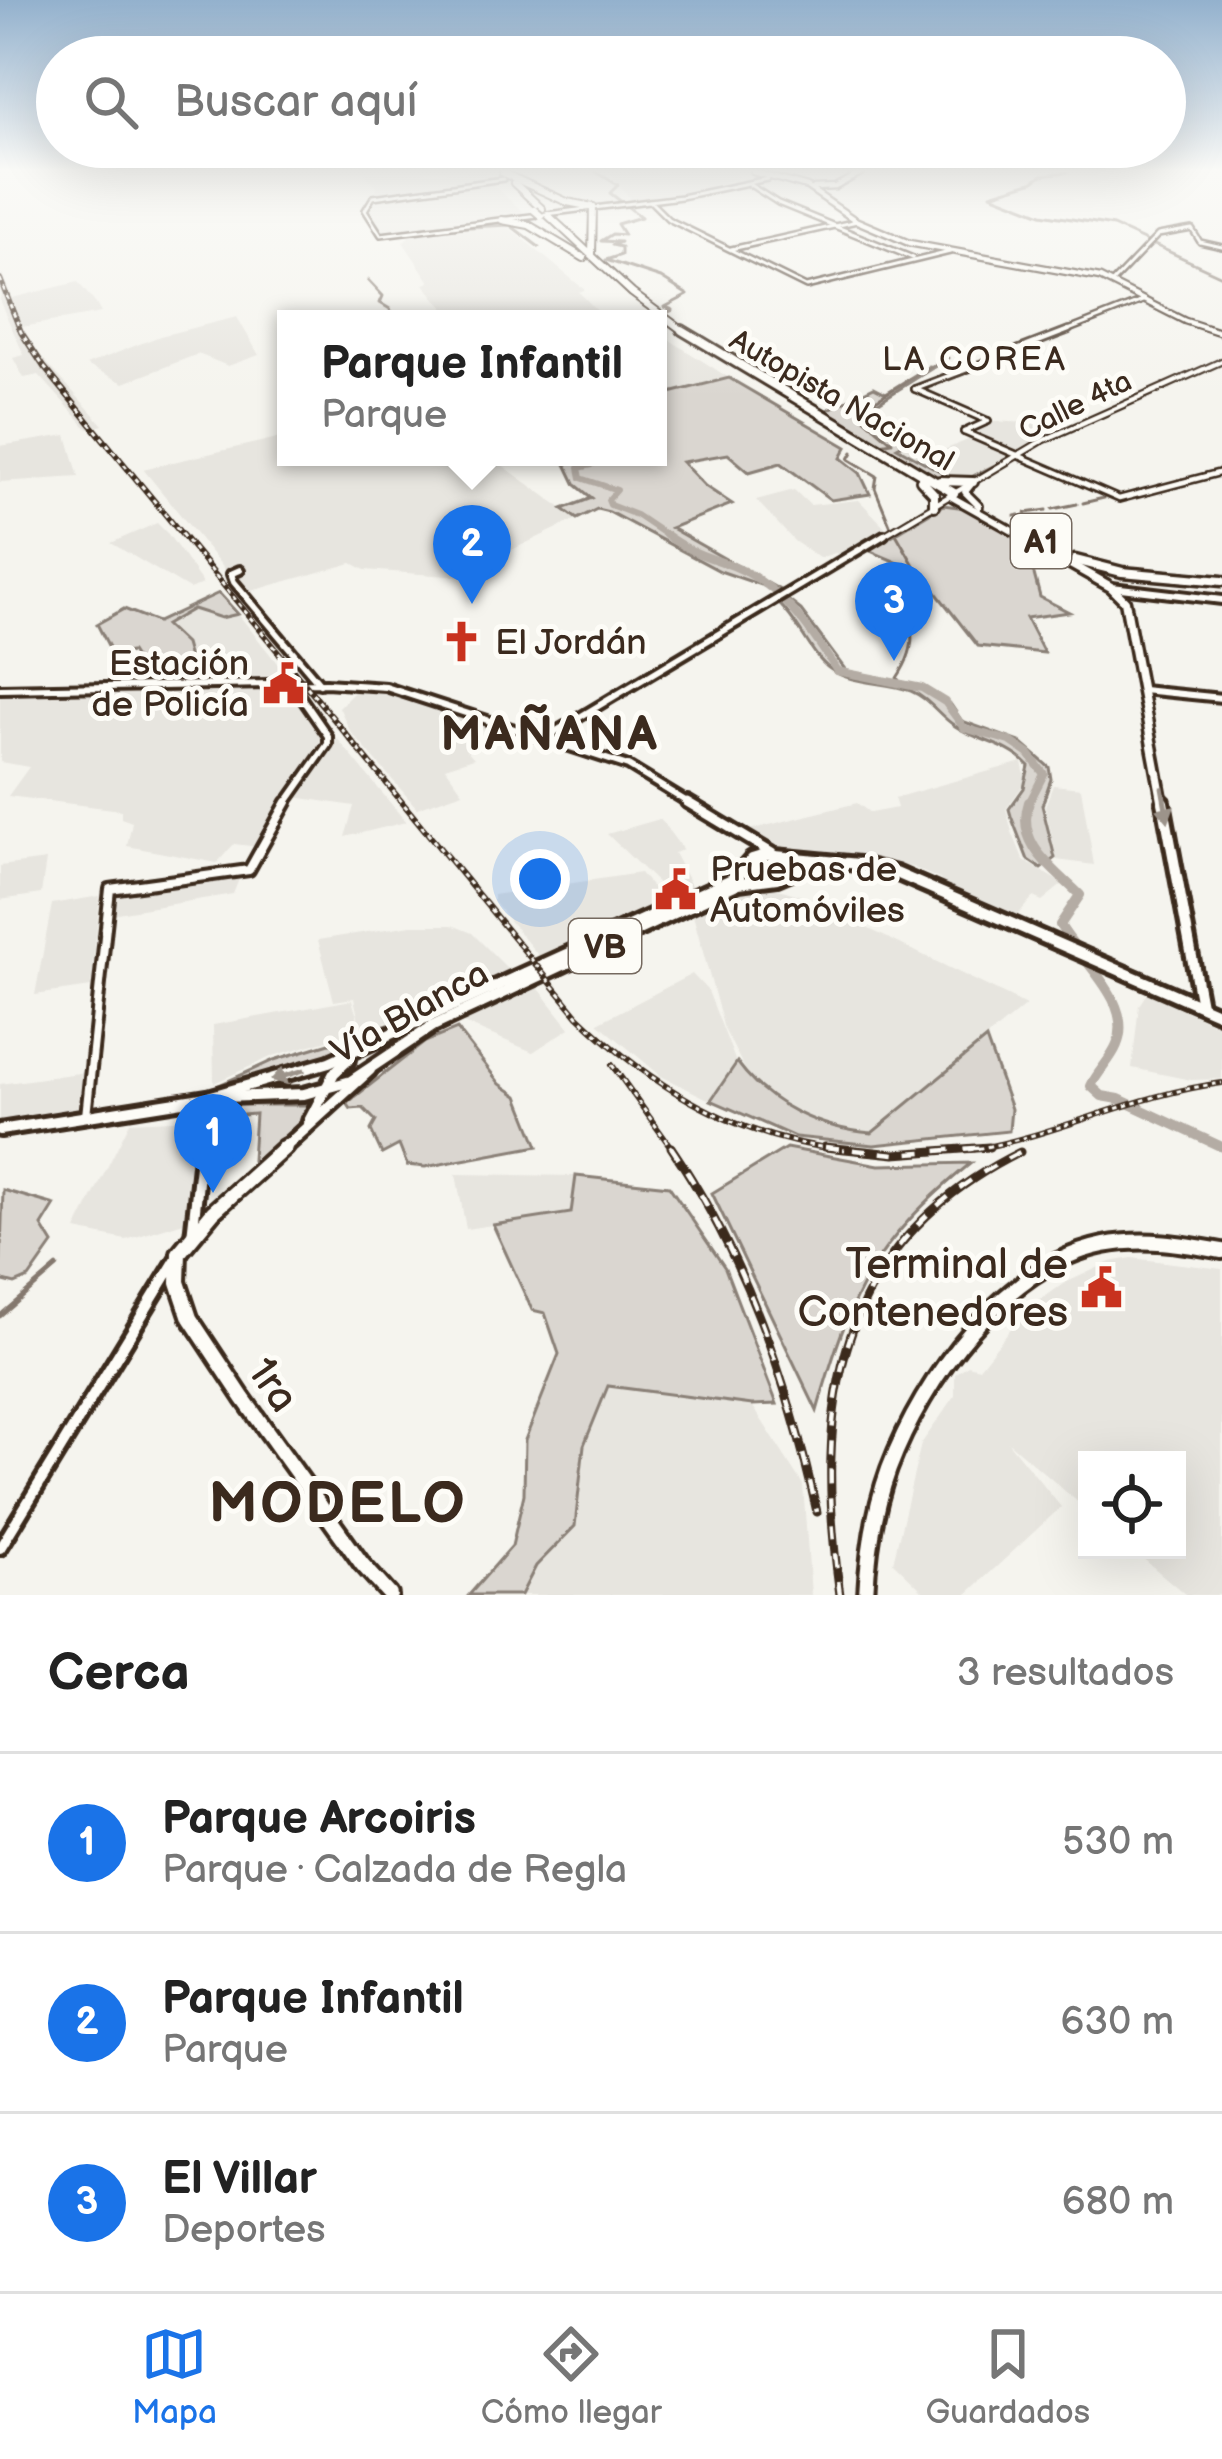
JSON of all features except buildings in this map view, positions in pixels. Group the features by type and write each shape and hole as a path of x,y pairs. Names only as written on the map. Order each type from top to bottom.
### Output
{"highway":[{"path":"569,246 588,257 589,246"},
{"name":"Autopista Nacional","path":"577,246 647,310"},
{"name":"Autopista Nacional","path":"588,257 653,310"},
{"name":"Autopista Nacional","path":"667,320 952,495"},
{"name":"Autopista Nacional","path":"667,326 736,375 921,477"},
{"path":"921,477 950,484 973,482"},
{"path":"921,477 934,494 934,506"}],"main road":[{"path":"922,246 1112,283 1222,333"},
{"name":"Calle 4ta","path":"547,737 1018,455 1222,361"},
{"path":"973,482 965,492 979,509"},
{"name":"Autopista Nacional","path":"952,495 1073,559 1132,573 1222,580"},
{"path":"934,506 952,503 979,509"},
{"name":"Autopista Nacional","path":"979,509 1111,586 1125,601 1141,690"},
{"path":"1111,586 1222,600"},
{"path":"0,689 320,683 398,690 635,769 787,862"},
{"path":"1141,690 1201,1005"},
{"path":"742,834 754,849 748,865 761,879"},
{"name":"VB","path":"748,865 762,856 787,862 859,864 896,873 1222,1015"},
{"name":"VB","path":"761,879 787,862"},
{"name":"Vía Blanca","path":"208,1097 368,1048 748,865"},
{"name":"Vía Blanca","path":"0,1130 208,1097 325,1090 370,1070 433,1026 730,887 761,879"},
{"path":"1174,994 1198,987"},
{"path":"306,1125 338,1067 368,1048"},
{"path":"0,1548 179,1253 213,1212 370,1070"},
{"path":"304,1094 313,1100 315,1109"},
{"path":"192,1237 208,1097"},
{"path":"866,1595 868,1552 896,1445 913,1411 992,1307 1023,1279 1067,1255 1147,1241 1222,1251"},
{"name":"1ra","path":"179,1253 178,1282 190,1318 339,1533 390,1595"}],"street":[{"path":"723,246 806,287 950,252"},
{"path":"730,250 745,246"},
{"path":"885,246 916,260"},
{"path":"1112,283 1144,246"},
{"path":"1144,300 915,389 988,421 964,432 1119,499 1222,472"},
{"path":"240,570 231,574 234,582 320,683"},
{"path":"86,1116 110,889 249,870 289,798 328,743 328,736 292,684"},
{"path":"1141,690 1222,698"}],"shaded area":[{"path":"406,246 532,246 585,290 579,292 596,310 446,310 424,284 430,282"},
{"path":"2,274 12,298 78,282 96,304 101,313 22,327 36,351 103,425 88,429 39,375 24,378 13,358 24,355 0,302"},
{"path":"237,317 259,355 228,366 198,354 124,383 86,365 160,336"},
{"path":"667,338 729,378 667,394"},
{"path":"934,367 874,405 914,438 897,447 954,479 967,479 1013,456 954,490 821,413 874,387 886,393"},
{"path":"729,378 847,447 841,458 860,473 870,494 831,500 781,463 749,472 728,454 682,462 732,504 671,528 787,594 720,571 609,512 597,509 577,519 563,509 592,498 576,485 567,466 667,466 667,394"},
{"path":"991,421 1030,423 1058,431 1016,453 967,432"},
{"path":"67,435 79,477 0,482 0,446"},
{"path":"277,438 277,466 503,466 577,519 501,555 490,579 365,570 352,563 244,593 143,469"},
{"path":"914,438 944,450 970,439 1010,455 967,479 954,479 896,446"},
{"path":"794,490 810,505 859,500 887,529 843,556 835,553 819,558 794,541 756,500"},
{"path":"943,505 966,508 1050,554 1031,563 1040,597 1069,612 1026,618 1044,653 978,646 920,572 868,550"},
{"path":"157,523 203,584 189,589 111,543"},
{"path":"219,593 238,614 221,618 193,609 165,625 185,644 190,662 219,661 216,686 154,688 131,652 113,655 97,624 124,609 157,622"},
{"path":"785,598 801,610 847,672 912,684 951,705 962,721 1020,742 1049,767 1051,779 1042,805 1055,858 1041,869 1028,860 1009,809 1024,788 1029,766 1012,752 955,726 911,691 848,678 830,669 778,603"},
{"path":"193,609 221,618 238,614 293,683 290,690 323,734 321,747 259,847 234,844 217,863 127,846 132,822 121,818 121,810 8,796 29,767 0,762 0,689 211,685 190,663 185,644 165,625"},
{"path":"358,688 386,691 492,727 471,733 477,742 465,748 474,758 445,767 463,792 417,808 350,731 339,707"},
{"path":"336,737 406,822 345,837 354,806 295,797"},
{"path":"1022,762 1026,781 1006,809 1012,832 1024,861 1063,884 1042,901 1033,897 1015,918 967,899 912,867 771,848 749,830 857,803 870,813 897,808 894,798"},
{"path":"1053,785 1081,788 1094,865 1057,860 1045,806"},
{"path":"660,819 683,850 674,853 694,891 674,899 607,834"},
{"path":"46,860 41,894 0,900 0,866"},
{"path":"640,873 665,903 543,961 493,901 493,895"},
{"path":"241,874 233,894 111,914 113,894"},
{"path":"762,884 799,895 1026,1005 872,1133 844,1131 795,1113 751,1081 724,1029 693,915"},
{"path":"100,896 91,987 35,995 52,904"},
{"path":"411,925 452,925 472,933 512,973 424,1012 273,1056 214,1083 213,1025 352,1000 360,1026 354,998 334,1001 318,940"},
{"path":"692,974 708,991 737,1065 710,1100 661,1076 598,1023"},
{"path":"536,985 570,1028 533,1052 458,1021"},
{"path":"1147,993 1222,1027 1222,1079 1191,1080 1132,1068 1139,1005"},
{"path":"441,1009 337,1056 217,1092 217,1086 274,1060"},
{"path":"457,1029 500,1084 518,1096 538,1146 425,1167 407,1165 399,1145 382,1154 371,1130 376,1121 363,1108 351,1109 347,1103 425,1042"},
{"path":"986,1039 1011,1109 1009,1131 874,1145 795,1137 711,1100 737,1062 764,1091 797,1112 833,1126 872,1133"},
{"path":"86,1072 78,1114 0,1125 0,1084"},
{"path":"307,1105 311,1110 300,1128 260,1162 252,1160 255,1114 208,1118 209,1106"},
{"path":"193,1119 187,1221 126,1240 76,1230 130,1122"},
{"path":"786,1148 879,1165 971,1163 910,1219 870,1272 842,1333 817,1411 712,1193"},
{"path":"456,1174 576,1176 571,1213 466,1229"},
{"path":"576,1176 669,1186 725,1268 777,1404 752,1405 608,1386 584,1445 575,1526 536,1566 521,1595 469,1595 512,1546 524,1494 525,1440 559,1354 545,1313 532,1310 493,1225 571,1213"},
{"path":"3,1190 55,1205 42,1226 53,1244 29,1278 15,1284 0,1280"},
{"path":"1132,1258 1222,1269 1222,1595 1186,1595 1144,1559 1186,1559 1186,1451 1078,1451 1078,1502 1007,1441 1061,1507 966,1595 927,1595 893,1562 921,1444 955,1396 955,1374 968,1365 979,1368 1025,1311 1063,1284 1110,1262"},
{"path":"608,1386 752,1405 803,1485 811,1595 521,1595 536,1566 575,1526 584,1445"}],"waterway":[{"path":"618,246 621,255 606,260 661,278 688,295 665,307 673,310 667,313"},
{"path":"1158,246 1222,276"},
{"path":"368,280 383,296 380,303 390,310"},
{"path":"935,365 948,358"},
{"path":"920,374 932,366"},
{"path":"880,444 892,442 863,417 862,408 917,375"},
{"path":"853,452 849,459 877,476 875,488 891,527"},
{"path":"588,466 579,468 581,478 617,490 608,500 610,505 636,515 670,538"},
{"path":"1083,503 1108,497"},
{"path":"1053,509 1077,504"},
{"path":"1026,513 1047,510"},
{"path":"1015,516 1020,515"},
{"path":"895,532 930,593 894,591 912,634 909,654 897,678 900,682"},
{"path":"666,535 765,584 805,625 837,671 922,688 945,702 964,728 1010,741 1029,754 1044,774 1029,804"},
{"path":"1029,804 1027,830 1032,843 1080,895 1060,925 1112,997 1118,1013 1117,1045 1091,1086 1102,1096 1119,1099 1222,1147"},
{"path":"0,1316 57,1267"}],"railway":[{"path":"0,279 21,332 44,367 578,1016 636,1066 700,1106 770,1135 845,1150"},
{"path":"612,1065 672,1149"},
{"path":"982,1147 1158,1096 1222,1083"},
{"path":"825,1147 895,1154 982,1147"},
{"path":"969,1150 982,1147"},
{"path":"982,1147 989,1147"},
{"path":"672,1149 721,1233 761,1322 817,1512"},
{"path":"840,1595 831,1459 836,1396 850,1338 874,1283 909,1234 958,1190 1020,1152"}],"place":[{"name":"Parque Infantil","path":"472,604"},
{"name":"El Jordán","path":"461,641"},
{"name":"El Villar","path":"894,661"},
{"name":"Estación de Policía","path":"283,683"},
{"name":"Pruebas de Automóviles","path":"676,889"},
{"name":"Parque Arcoiris","path":"213,1193"},
{"name":"Terminal de Contenedores","path":"1102,1287"}],"district":[{"name":"LA COREA","path":"975,358"},
{"name":"MAÑANA","path":"550,733"},
{"name":"MODELO","path":"338,1502"}]}
